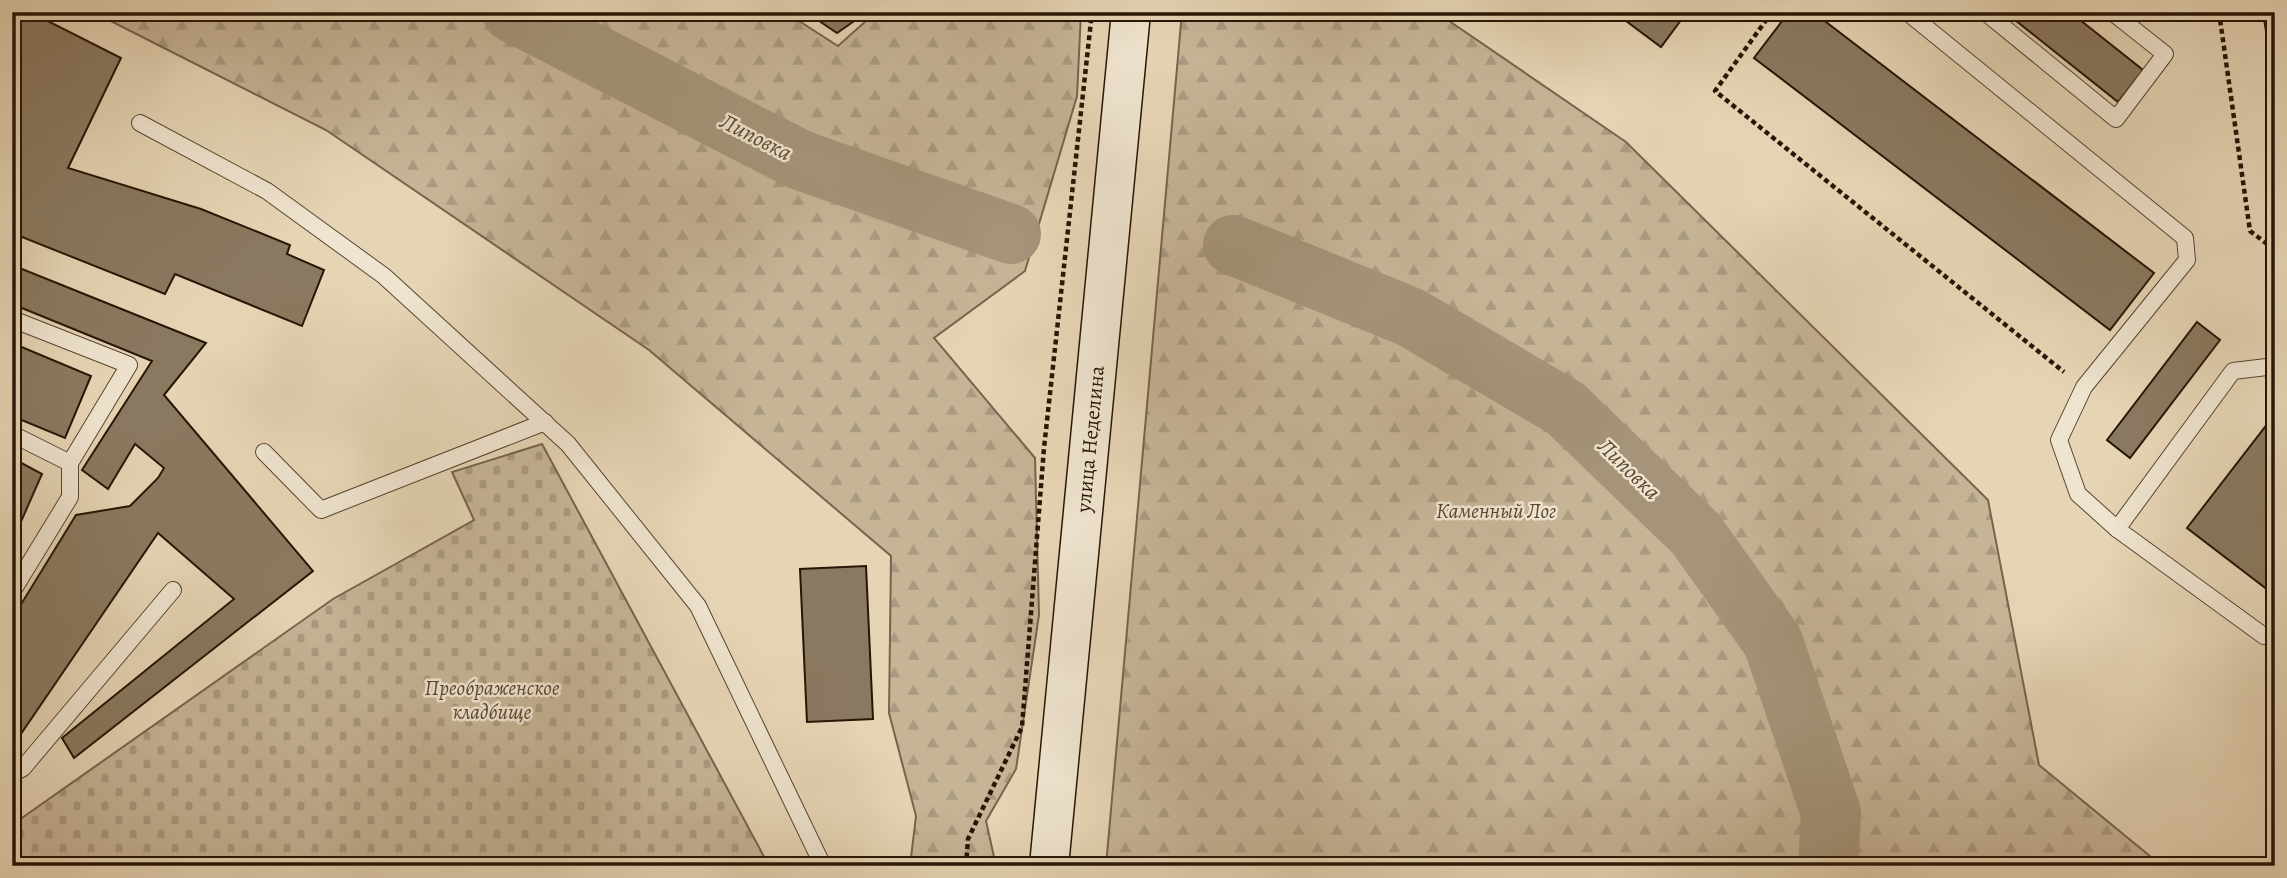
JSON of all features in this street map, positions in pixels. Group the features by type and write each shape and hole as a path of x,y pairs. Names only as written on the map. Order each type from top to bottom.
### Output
{"street":[{"name":"улица Неделина","path":"1049,866 1131,12"}],"lane":[{"path":"1907,12 1927,18 2185,238 2187,260 2084,387 2059,440 2078,494 2117,529 2264,636 2275,634"},
{"path":"1985,12 2116,119 2165,54 2112,12"},
{"path":"140,123 267,191 384,276 568,444 698,606 823,866"},
{"path":"12,319 129,365 69,463 70,497 12,592"},
{"path":"2117,529 2233,371 2275,366"},
{"path":"264,452 321,510 545,422"},
{"path":"12,434 69,463"},
{"path":"12,774 23,768 173,590"}],"path":[{"path":"966,866 968,839 1022,727 1044,448 1091,12"},
{"path":"1772,12 1716,91 2084,387"},
{"path":"2219,12 2250,231 2275,250"}],"green space":[{"path":"93,12 785,12 838,46 876,12 1081,12 1077,96 1025,271 934,338 1035,458 1039,615 1016,769 986,821 996,866 910,866 916,816 889,713 891,556 649,350 326,130"},
{"name":"Каменный Лог","path":"1182,12 1436,12 1626,142 1988,500 2039,765 2162,866 1106,866"},
{"name":"Преображенское кладбище","path":"542,444 769,866 12,866 12,825 333,599 474,520 452,472"}],"building":[{"path":"21,12 30,12 121,58 68,168 201,209 290,245 287,254 324,270 302,326 175,274 165,294 12,233 12,30"},
{"path":"806,12 867,12 837,33"},
{"path":"1614,12 1687,12 1661,47"},
{"path":"1789,12 1813,12 2154,273 2110,330 1754,58"},
{"path":"2005,12 2070,12 2143,70 2118,102"},
{"path":"2263,12 2275,12 2275,91"},
{"path":"12,265 206,343 164,395 313,571 74,758 62,738 234,599 158,533 12,747 12,619 76,515 130,506 158,478 164,468 135,444 108,489 82,470 152,361 12,304"},
{"path":"2197,322 2220,340 2130,458 2107,440"},
{"path":"12,343 91,376 65,438 12,416"},
{"path":"2275,414 2275,581 2268,590 2187,528"},
{"path":"12,458 42,474 12,542"},
{"path":"866,566 873,719 807,722 800,569"}],"waterway":[{"name":"Липовка","path":"512,12 800,160 1011,234"},
{"name":"Липовка","path":"1233,245 1410,317 1565,408 1696,534 1773,642 1831,813 1828,866"}]}
